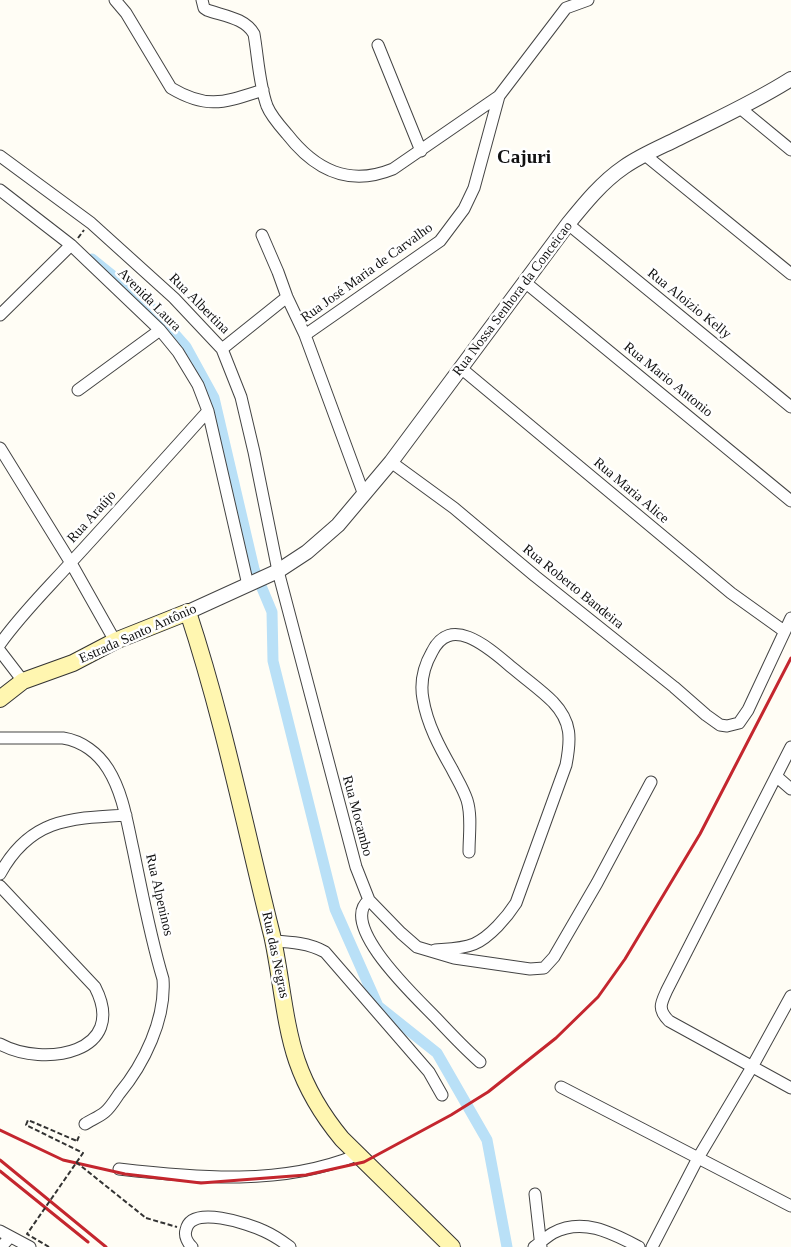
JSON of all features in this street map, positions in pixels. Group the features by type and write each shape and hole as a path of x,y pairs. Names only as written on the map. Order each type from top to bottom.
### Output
{"main road":[{"name":"Estrada Santo Antônio","path":"0,699 23,682 73,663 115,641 188,612"},
{"name":"Rua das Negras","path":"188,612 207,669 273,941 297,1061 308,1086 328,1122 357,1154 452,1247"}],"street":[{"path":"116,0 126,13 171,88 183,95 204,101 223,102 263,90"},
{"name":"Rua José Maria de Carvalho","path":"202,0 204,8 207,10 242,21 250,27 254,34 263,90 268,107 294,144 313,162 336,174 358,177 378,175 393,169 499,96 564,4 588,0"},
{"path":"378,45 421,151"},
{"name":"Rua Nossa Senhora da Conceicao","path":"274,572 307,552 338,524 364,495 462,369 568,224 609,178 645,155 740,108 791,79"},
{"name":"Rua José Maria de Carvalho","path":"305,335 440,241 464,209 474,188 499,96"},
{"path":"740,108 791,150"},
{"path":"645,155 791,274"},
{"name":"Rua Albertina","path":"0,156 90,223 174,298 222,349 240,397 254,452 274,572"},
{"name":"Avenida Laura","path":"0,190 71,245 160,330 178,352 193,377 208,411 252,583"},
{"name":"Rua Aloizio Kelly","path":"568,224 791,407"},
{"path":"262,235 287,297 305,335 364,495"},
{"path":"0,315 71,245"},
{"name":"Rua Mario Antonio","path":"526,283 791,500"},
{"path":"222,349 287,297"},
{"path":"78,390 160,330"},
{"name":"Rua Maria Alice","path":"462,369 730,594 784,631"},
{"name":"Rua Araújo","path":"0,644 41,594 208,411"},
{"path":"0,448 71,563 115,641"},
{"name":"Rua Roberto Bandeira","path":"391,462 454,508 720,725 727,726 739,723 748,710 784,631"},
{"name":"Estrada Santo Antônio","path":"188,612 274,572"},
{"name":"Rua Mocambo","path":"274,572 356,867 369,900 409,942 426,951 454,958 538,970 547,966 597,883 651,782"},
{"path":"784,631 791,618"},
{"path":"426,951 465,947 476,943 511,911 520,895 566,764 570,743 566,721 560,709 548,697 490,650 465,635 458,634 444,638 433,649 422,676 422,700 434,735 467,800 470,820 469,852"},
{"path":"0,650 23,682"},
{"name":"Rua Alpeninos","path":"0,738 63,738 79,742 100,758 108,768 119,792 126,815 163,979 164,991 150,1046 131,1080 106,1112 85,1124"},
{"path":"791,747 661,1005 662,1014 669,1020 791,1088"},
{"path":"776,776 791,789"},
{"path":"0,874 15,851 25,840 46,827 78,820 126,815"},
{"path":"0,886 95,987 103,1010 102,1021 94,1040 78,1050 34,1055 11,1050 0,1044"},
{"path":"369,900 362,909 362,919 368,937 379,956 400,981 464,1048 480,1062"},
{"path":"273,941 312,946 325,952 429,1072 442,1095"},
{"path":"652,1247 698,1158 752,1067 791,996"},
{"path":"561,1087 791,1206"},
{"path":"119,1169 202,1176 274,1174 318,1168 357,1154"},
{"path":"535,1194 539,1245"},
{"path":"192,1247 186,1236 188,1224 195,1219 206,1217 224,1218 264,1231 290,1247"},
{"path":"539,1245 559,1231 569,1227 587,1226 606,1231 639,1247"},
{"path":"1,1247 5,1234 30,1247"}],"path":[{"path":"49,1247 27,1234 83,1153 26,1125 28,1120 77,1141"},
{"path":"76,1162 146,1218 186,1230"}],"waterway":[{"path":"92,259 149,305 186,347 214,398 254,569 272,612 273,661 335,909 378,1006 437,1053 487,1140 507,1247"}],"railway":[{"path":"0,1130 63,1160 125,1174 201,1183 306,1175 364,1162 451,1115 488,1092 556,1038 598,997 625,959 700,834 791,658"},
{"path":"0,1160 106,1247"},
{"path":"0,1171 88,1242"}],"district":[{"name":"Cajuri","path":"524,158"}]}
